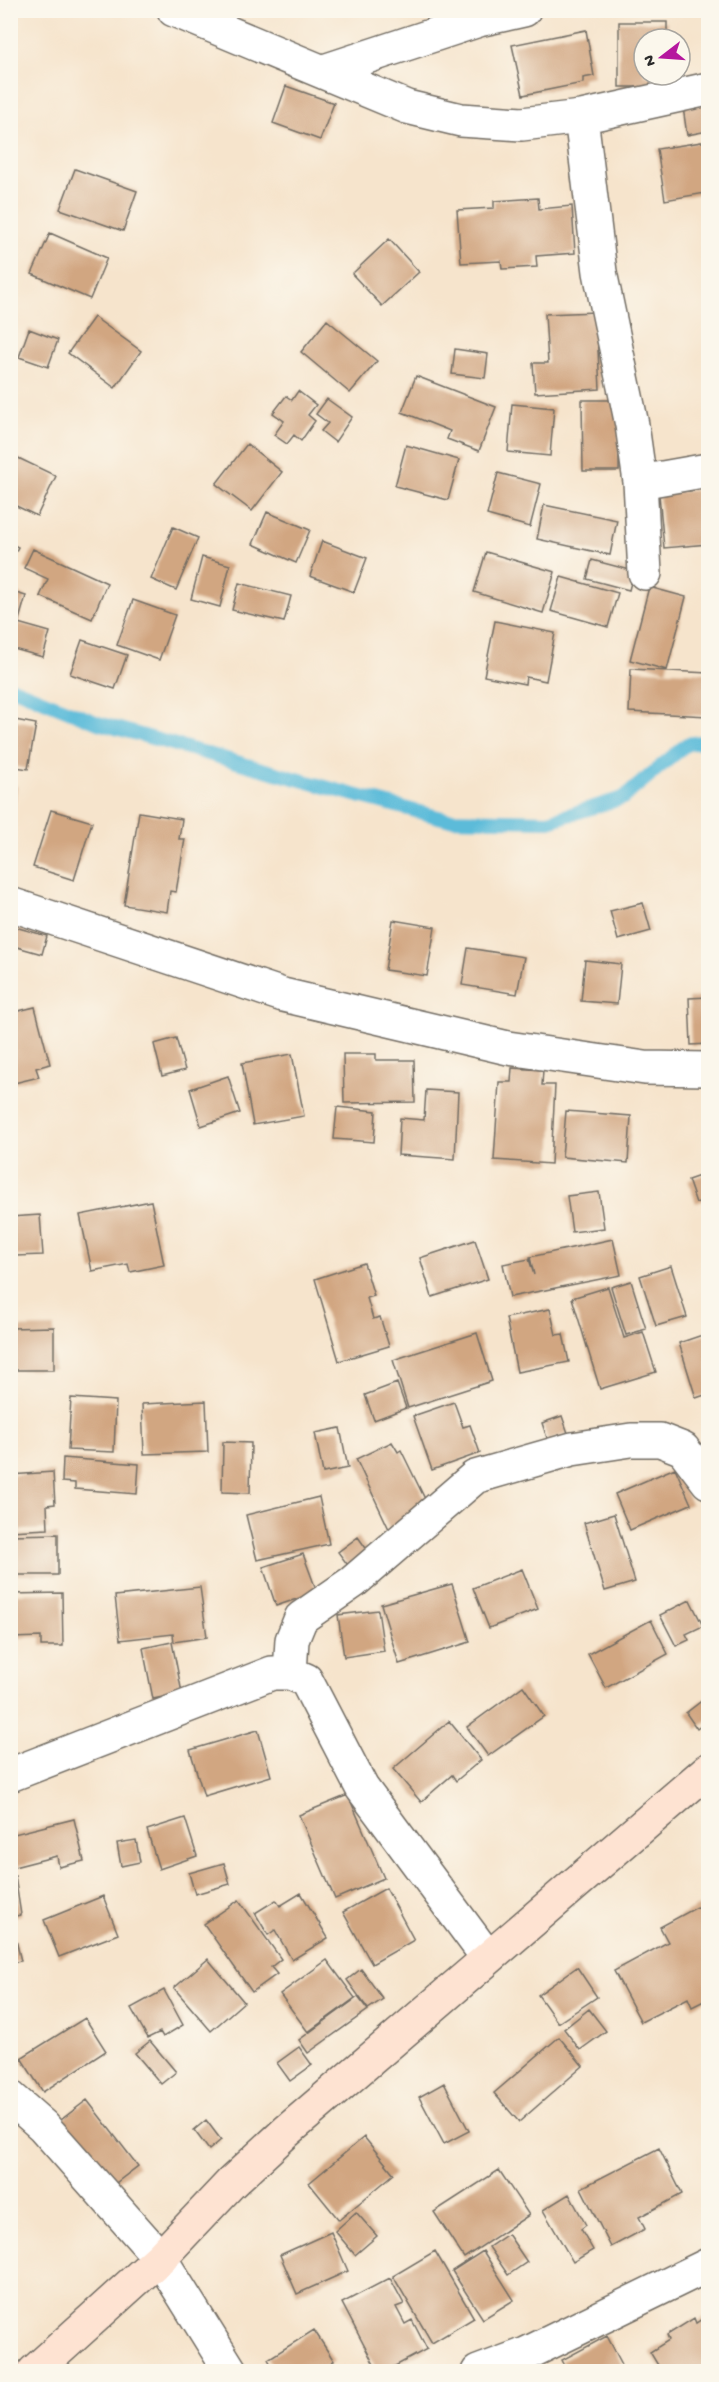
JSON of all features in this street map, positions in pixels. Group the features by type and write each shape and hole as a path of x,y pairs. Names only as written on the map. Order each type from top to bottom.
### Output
{"street":[{"path":"174,10 407,107 461,120 522,124 581,117 708,89"},
{"path":"324,71 479,20 524,10"},
{"path":"581,117 600,272 632,425 640,482 645,573"},
{"path":"640,482 708,470"},
{"path":"10,904 283,995 497,1046 645,1068 708,1069"},
{"path":"290,1673 292,1640 301,1618 353,1582 475,1477 572,1449 631,1440 660,1440 683,1449 708,1482"},
{"path":"10,1775 272,1673 290,1673 306,1680 362,1788 488,1958"},
{"path":"34,2372 160,2258 231,2183 278,2139 708,1770"},
{"path":"10,2097 43,2126 160,2258 231,2372"},
{"path":"478,2372 526,2354 708,2265"}],"building":[{"path":"619,22 667,22 667,27 632,27 632,87 619,87"},
{"path":"586,30 594,76 583,78 583,83 523,95 512,45"},
{"path":"286,86 334,103 320,140 273,123"},
{"path":"708,103 708,131 687,135 683,107"},
{"path":"708,141 708,205 705,193 665,200 657,149"},
{"path":"75,169 137,191 123,231 60,209"},
{"path":"538,198 539,209 572,206 575,253 536,256 537,267 502,269 501,261 461,263 457,210 494,208 494,201"},
{"path":"50,233 107,258 90,299 32,274"},
{"path":"389,239 419,272 382,306 352,274"},
{"path":"596,312 600,389 535,393 533,363 548,363 545,314"},
{"path":"94,317 141,351 115,388 68,353"},
{"path":"327,320 377,361 350,393 301,352"},
{"path":"29,329 58,340 48,367 19,357"},
{"path":"455,349 488,354 485,378 452,374"},
{"path":"416,376 496,407 479,451 447,439 450,431 402,412"},
{"path":"298,391 316,405 308,415 315,421 301,441 294,435 287,444 274,435 284,421 273,413 286,396 292,400"},
{"path":"327,399 352,417 335,442 321,431 328,423 316,414"},
{"path":"582,400 619,400 619,471 583,471"},
{"path":"512,404 554,408 550,456 508,452"},
{"path":"247,444 282,472 252,511 216,484"},
{"path":"406,445 459,460 448,500 395,486"},
{"path":"12,455 56,476 37,516 10,503"},
{"path":"498,473 541,484 530,527 487,515"},
{"path":"708,489 708,544 664,548 659,494"},
{"path":"544,505 617,520 610,555 537,539"},
{"path":"267,512 310,530 296,563 253,544"},
{"path":"173,527 198,538 176,590 151,579"},
{"path":"322,541 367,558 354,592 310,576"},
{"path":"10,543 18,547 10,563"},
{"path":"33,549 107,583 92,619 40,596 48,579 24,568"},
{"path":"486,552 555,572 543,613 474,592"},
{"path":"202,557 230,565 220,607 191,599"},
{"path":"592,560 634,571 629,590 587,579"},
{"path":"561,577 618,593 608,627 551,611"},
{"path":"239,583 291,596 284,622 232,610"},
{"path":"649,587 686,597 667,670 630,660"},
{"path":"16,593 26,596 18,623 50,632 43,657 10,648 10,616"},
{"path":"133,600 175,615 159,660 117,645"},
{"path":"495,621 555,633 546,681 526,677 525,684 484,676"},
{"path":"82,640 127,655 115,689 70,674"},
{"path":"631,669 708,673 708,716 629,712"},
{"path":"10,719 36,724 28,769 10,766"},
{"path":"10,785 17,786 12,826 10,826"},
{"path":"51,810 92,822 74,880 33,867"},
{"path":"139,812 182,819 179,839 185,839 176,892 170,891 167,912 124,905"},
{"path":"643,903 651,931 618,940 610,911"},
{"path":"393,920 435,927 427,976 385,970"},
{"path":"15,927 47,936 42,954 10,945"},
{"path":"468,948 524,957 517,994 462,985"},
{"path":"585,960 621,964 617,1004 581,1001"},
{"path":"708,997 708,1044 691,1045 689,998"},
{"path":"35,1007 50,1064 36,1068 39,1077 10,1084 10,1013"},
{"path":"176,1038 185,1070 162,1076 154,1044"},
{"path":"292,1054 304,1116 253,1125 242,1063"},
{"path":"343,1054 376,1054 376,1060 414,1060 415,1102 344,1103"},
{"path":"512,1068 543,1070 542,1085 555,1085 551,1164 494,1160 499,1082 511,1082"},
{"path":"228,1076 240,1113 201,1126 190,1089"},
{"path":"426,1090 458,1092 455,1159 398,1155 400,1118 424,1120"},
{"path":"337,1107 376,1111 374,1142 334,1139"},
{"path":"566,1111 631,1116 628,1163 562,1157"},
{"path":"708,1173 708,1199 696,1203 688,1180"},
{"path":"599,1192 604,1228 572,1232 567,1196"},
{"path":"151,1201 164,1265 130,1272 128,1264 92,1271 80,1215"},
{"path":"40,1215 43,1255 15,1256 15,1249 10,1250 10,1217"},
{"path":"613,1239 621,1275 510,1297 503,1264 529,1259 534,1275 530,1257"},
{"path":"475,1240 488,1279 432,1297 420,1258"},
{"path":"364,1263 374,1296 367,1298 373,1319 380,1317 389,1346 339,1361 315,1279"},
{"path":"671,1266 687,1317 656,1326 640,1276"},
{"path":"631,1281 646,1329 626,1335 611,1287"},
{"path":"608,1287 624,1338 643,1332 656,1372 600,1389 572,1298"},
{"path":"550,1309 556,1335 563,1334 569,1362 517,1372 506,1318"},
{"path":"54,1327 54,1370 10,1370 10,1328"},
{"path":"477,1333 492,1381 408,1408 393,1360"},
{"path":"708,1333 708,1394 696,1398 679,1343"},
{"path":"397,1383 406,1408 374,1420 365,1395"},
{"path":"71,1398 116,1401 114,1452 68,1450"},
{"path":"206,1401 208,1452 144,1454 142,1404"},
{"path":"454,1402 463,1427 470,1425 480,1453 432,1470 413,1416"},
{"path":"562,1416 568,1433 548,1441 542,1423"},
{"path":"340,1428 348,1468 323,1473 315,1433"},
{"path":"223,1442 251,1443 250,1493 222,1492"},
{"path":"392,1442 398,1452 401,1450 425,1499 421,1501 426,1511 389,1529 356,1459"},
{"path":"63,1458 139,1464 137,1494 75,1489 75,1483 62,1482"},
{"path":"675,1468 691,1504 630,1530 615,1494"},
{"path":"53,1472 55,1504 47,1505 48,1529 10,1531 10,1475"},
{"path":"319,1497 329,1544 257,1560 246,1515"},
{"path":"614,1514 635,1582 605,1591 584,1523"},
{"path":"58,1534 58,1575 10,1575 10,1535"},
{"path":"358,1537 373,1558 353,1572 338,1552"},
{"path":"303,1554 317,1592 276,1606 263,1567"},
{"path":"522,1569 538,1609 489,1628 473,1588"},
{"path":"452,1584 470,1642 399,1664 381,1604"},
{"path":"200,1587 207,1637 174,1642 173,1634 120,1640 115,1596"},
{"path":"62,1593 63,1646 41,1646 41,1637 10,1638 10,1594"},
{"path":"690,1600 703,1626 686,1634 689,1640 676,1646 660,1615"},
{"path":"378,1610 384,1651 344,1657 338,1615"},
{"path":"651,1620 668,1654 606,1688 588,1654"},
{"path":"172,1642 182,1693 153,1699 143,1648"},
{"path":"523,1686 544,1716 488,1756 467,1727"},
{"path":"708,1696 708,1720 697,1729 686,1713"},
{"path":"449,1721 481,1760 456,1781 452,1775 421,1802 393,1769"},
{"path":"258,1730 271,1776 204,1796 190,1750"},
{"path":"348,1795 384,1878 335,1899 299,1815"},
{"path":"185,1818 197,1856 159,1869 147,1830"},
{"path":"74,1819 84,1861 59,1867 57,1856 14,1867 10,1853 10,1835"},
{"path":"136,1840 140,1862 121,1866 117,1843"},
{"path":"224,1863 230,1884 195,1894 189,1873"},
{"path":"15,1876 21,1915 10,1917 10,1877"},
{"path":"386,1888 414,1940 372,1964 343,1912"},
{"path":"301,1893 328,1938 292,1960 275,1930 268,1935 255,1913 276,1900 280,1906"},
{"path":"103,1896 118,1934 59,1957 44,1920"},
{"path":"239,1900 281,1959 271,1967 277,1974 252,1992 204,1924"},
{"path":"699,1906 708,1925 708,1999 692,2007 688,1998 641,2022 614,1971 668,1942 660,1927"},
{"path":"16,1940 21,1961 10,1963 10,1941"},
{"path":"208,1959 244,2002 211,2031 174,1988"},
{"path":"327,1960 355,1998 308,2032 280,1994"},
{"path":"577,1967 597,1997 558,2023 538,1995"},
{"path":"361,1969 383,1999 368,2009 347,1980"},
{"path":"164,1990 183,2025 163,2037 160,2032 148,2038 131,2008"},
{"path":"358,1997 368,2010 308,2053 299,2040"},
{"path":"589,2009 606,2031 580,2050 564,2029"},
{"path":"85,2018 106,2051 43,2092 21,2058"},
{"path":"559,2037 583,2066 519,2122 494,2093"},
{"path":"150,2041 176,2072 161,2084 135,2053"},
{"path":"299,2047 312,2065 290,2081 277,2063"},
{"path":"444,2083 469,2131 444,2144 419,2097"},
{"path":"87,2100 138,2166 108,2189 57,2123"},
{"path":"206,2120 221,2140 209,2150 194,2130"},
{"path":"364,2137 394,2174 339,2220 309,2183"},
{"path":"659,2148 682,2194 639,2217 645,2229 611,2247 581,2188"},
{"path":"499,2170 529,2215 464,2258 434,2212"},
{"path":"569,2194 586,2225 581,2229 593,2250 573,2262 543,2210"},
{"path":"356,2212 377,2236 355,2255 335,2231"},
{"path":"331,2232 348,2271 297,2294 280,2255"},
{"path":"508,2234 527,2262 508,2275 489,2247"},
{"path":"435,2251 474,2318 432,2343 393,2276"},
{"path":"483,2251 514,2300 483,2319 452,2271"},
{"path":"390,2278 404,2304 396,2307 405,2324 412,2320 427,2349 384,2372 378,2372 342,2303"},
{"path":"708,2315 708,2372 662,2372 650,2352 669,2340 667,2335 694,2318 696,2323"},
{"path":"314,2330 334,2361 317,2372 275,2372 268,2359"},
{"path":"607,2336 626,2372 568,2372 562,2360"}],"waterway":[{"path":"10,687 98,723 446,819 549,821 623,798 687,744 708,741"}]}
